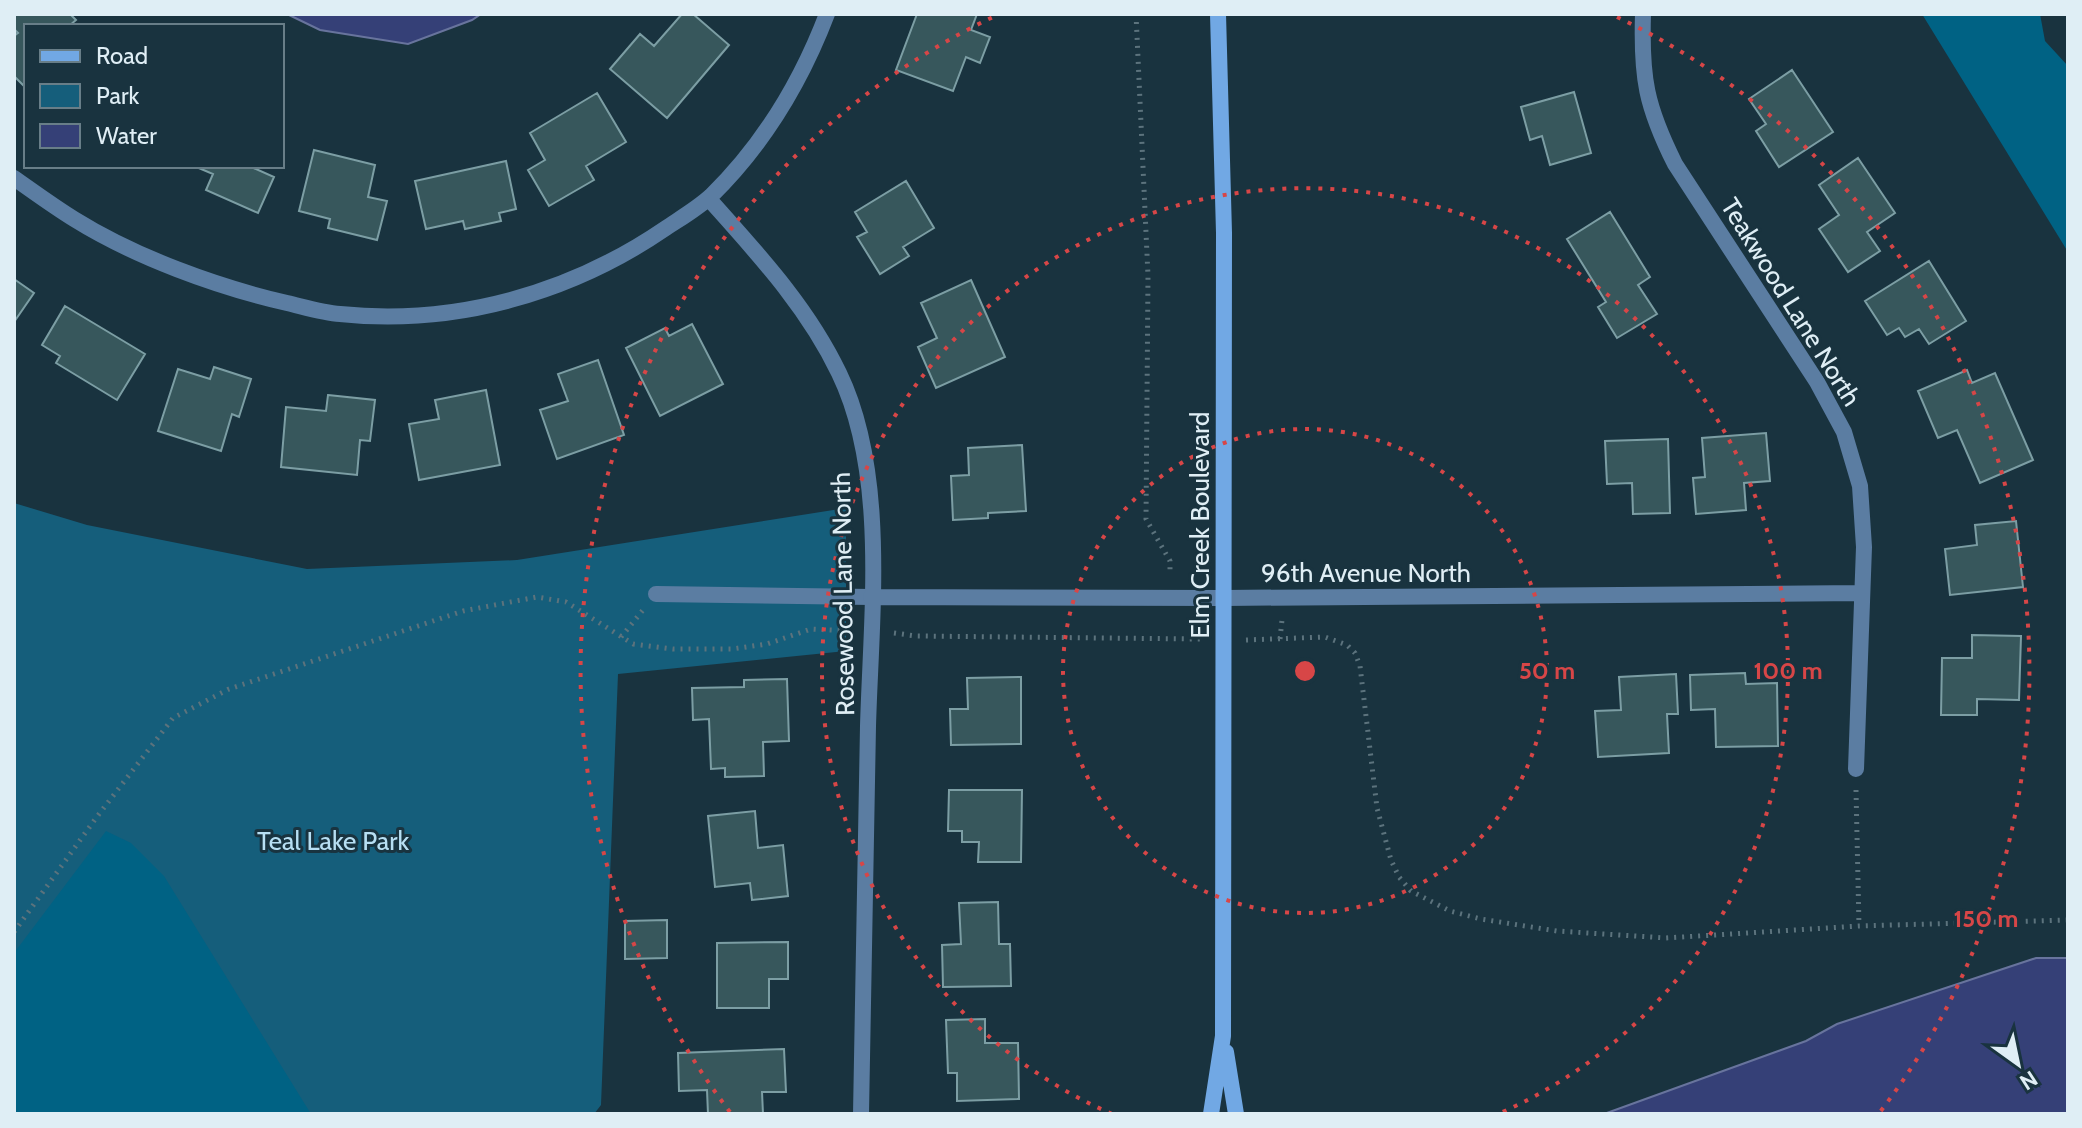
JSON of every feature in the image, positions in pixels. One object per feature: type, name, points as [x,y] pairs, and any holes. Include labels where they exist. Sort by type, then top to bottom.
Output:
[{"type":"main road","name":"Elm Creek Boulevard","points":[[1211,1114],[1223,1036],[1224,233],[1218,14]]},
{"type":"main road","name":"Elm Creek Boulevard","points":[[1223,1036],[1236,1114]]},
{"type":"street","points":[[14,178],[76,220],[165,265],[261,297],[338,314],[417,317],[495,305],[572,281],[642,245],[709,199],[752,151],[788,99],[827,14]]},
{"type":"street","name":"Teakwood Lane North","points":[[1643,14],[1643,73],[1649,104],[1661,135],[1675,164],[1817,382],[1844,432],[1860,486],[1864,547],[1856,769]]},
{"type":"street","name":"Rosewood Lane North","points":[[709,199],[807,315],[840,374],[862,439],[871,493],[861,1114]]},
{"type":"street","name":"96th Avenue North","points":[[656,594],[1224,598],[1861,593]]},
{"type":"path","points":[[1136,14],[1148,276],[1146,519],[1170,561]]},
{"type":"path","points":[[621,637],[656,594]]},
{"type":"path","points":[[14,932],[173,718],[229,689],[463,611],[537,597],[566,602],[633,644],[673,649],[732,649],[767,644],[811,629],[844,631]]},
{"type":"path","points":[[899,633],[916,636],[1179,638]]},
{"type":"path","points":[[1280,639],[1337,639],[1355,653],[1363,677],[1372,772],[1384,838],[1399,877],[1411,891],[1450,911],[1557,931],[1666,938],[1859,926],[2068,920]]},
{"type":"path","points":[[1856,769],[1859,926]]},
{"type":"green space","name":"Teal Lake Park","points":[[14,503],[87,525],[307,569],[517,560],[846,508],[846,651],[618,674],[601,1105],[594,1114],[14,1114]]},
{"type":"shaded area","points":[[1922,14],[2040,14],[2045,41],[2068,66],[2068,252]]},
{"type":"shaded area","points":[[106,831],[131,843],[164,876],[311,1114],[14,1114],[14,953]]},
{"type":"water","points":[[287,14],[481,14],[408,44],[320,30]]},
{"type":"water","points":[[2036,958],[2068,958],[2068,1114],[1604,1114],[1806,1041],[1837,1024]]},
{"type":"building","points":[[14,14],[70,14],[76,20],[71,24],[24,24],[24,86],[14,76],[14,36],[18,33],[14,29]]},
{"type":"building","points":[[682,14],[693,14],[729,45],[667,118],[610,69],[640,34],[654,46]]},
{"type":"building","points":[[917,14],[977,14],[971,30],[990,37],[980,63],[966,57],[953,91],[896,70]]},
{"type":"building","points":[[1792,70],[1833,132],[1779,167],[1756,131],[1766,124],[1749,99]]},
{"type":"building","points":[[1574,92],[1591,153],[1550,165],[1542,136],[1530,140],[1521,107]]},
{"type":"building","points":[[597,93],[626,142],[586,166],[594,180],[549,206],[528,170],[545,160],[530,133]]},
{"type":"building","points":[[314,150],[375,165],[368,197],[387,201],[377,240],[328,228],[330,219],[299,211]]},
{"type":"building","points":[[1858,158],[1895,213],[1867,232],[1880,251],[1848,272],[1819,229],[1839,215],[1819,185]]},
{"type":"building","points":[[506,161],[516,209],[499,213],[501,221],[465,229],[463,221],[426,229],[415,181]]},
{"type":"building","points":[[199,168],[254,168],[274,177],[258,213],[206,190],[213,174]]},
{"type":"building","points":[[906,181],[934,228],[903,247],[909,256],[880,274],[857,237],[867,232],[855,212]]},
{"type":"building","points":[[1610,212],[1650,277],[1638,285],[1657,314],[1617,338],[1598,307],[1606,302],[1567,239]]},
{"type":"building","points":[[1929,261],[1966,321],[1929,344],[1919,329],[1905,337],[1899,328],[1887,335],[1865,301]]},
{"type":"building","points":[[14,279],[34,293],[14,322]]},
{"type":"building","points":[[971,280],[1005,357],[936,388],[918,347],[937,338],[921,303]]},
{"type":"building","points":[[65,306],[145,354],[117,400],[56,363],[60,356],[42,345]]},
{"type":"building","points":[[692,324],[723,384],[660,416],[626,348],[665,328],[669,336]]},
{"type":"building","points":[[598,360],[624,435],[557,459],[540,410],[568,401],[558,374]]},
{"type":"building","points":[[214,367],[251,379],[239,417],[232,414],[221,451],[158,431],[178,369],[210,379]]},
{"type":"building","points":[[1967,370],[1972,383],[1995,373],[2033,460],[1980,483],[1957,430],[1938,438],[1918,391]]},
{"type":"building","points":[[486,390],[500,465],[419,480],[409,424],[439,419],[435,400]]},
{"type":"building","points":[[328,395],[375,400],[370,441],[360,440],[357,475],[281,467],[286,407],[326,411]]},
{"type":"building","points":[[1766,433],[1770,481],[1744,483],[1746,510],[1696,514],[1693,478],[1705,477],[1702,438]]},
{"type":"building","points":[[1668,439],[1670,513],[1633,514],[1632,483],[1607,484],[1605,441]]},
{"type":"building","points":[[1022,445],[1026,511],[988,513],[988,518],[953,520],[951,476],[969,475],[968,448]]},
{"type":"building","points":[[2016,521],[2023,587],[1950,595],[1945,549],[1977,545],[1975,525]]},
{"type":"building","points":[[1972,635],[2021,636],[2019,700],[1977,699],[1977,715],[1941,715],[1942,658],[1972,658]]},
{"type":"building","points":[[1745,673],[1746,684],[1777,683],[1778,746],[1716,747],[1715,709],[1691,710],[1690,675]]},
{"type":"building","points":[[1676,674],[1678,714],[1667,714],[1669,753],[1598,757],[1595,711],[1621,710],[1619,677]]},
{"type":"building","points":[[1021,677],[1021,744],[951,745],[950,709],[968,709],[967,678]]},
{"type":"building","points":[[787,679],[789,741],[763,742],[764,776],[725,777],[725,768],[711,769],[709,719],[693,720],[692,688],[744,687],[744,680]]},
{"type":"building","points":[[949,790],[1022,790],[1021,862],[978,862],[979,842],[962,842],[962,831],[948,831]]},
{"type":"building","points":[[755,811],[758,848],[783,845],[788,896],[752,900],[750,883],[715,887],[708,816]]},
{"type":"building","points":[[998,902],[999,944],[1010,944],[1011,986],[943,987],[942,945],[961,944],[959,903]]},
{"type":"building","points":[[667,920],[667,958],[625,959],[625,921]]},
{"type":"building","points":[[788,942],[788,979],[769,979],[769,1008],[717,1008],[717,943]]},
{"type":"building","points":[[985,1019],[985,1043],[1018,1043],[1019,1099],[957,1101],[957,1073],[948,1073],[946,1020]]},
{"type":"building","points":[[784,1049],[786,1092],[762,1092],[763,1114],[708,1114],[707,1090],[679,1091],[678,1053]]}]
